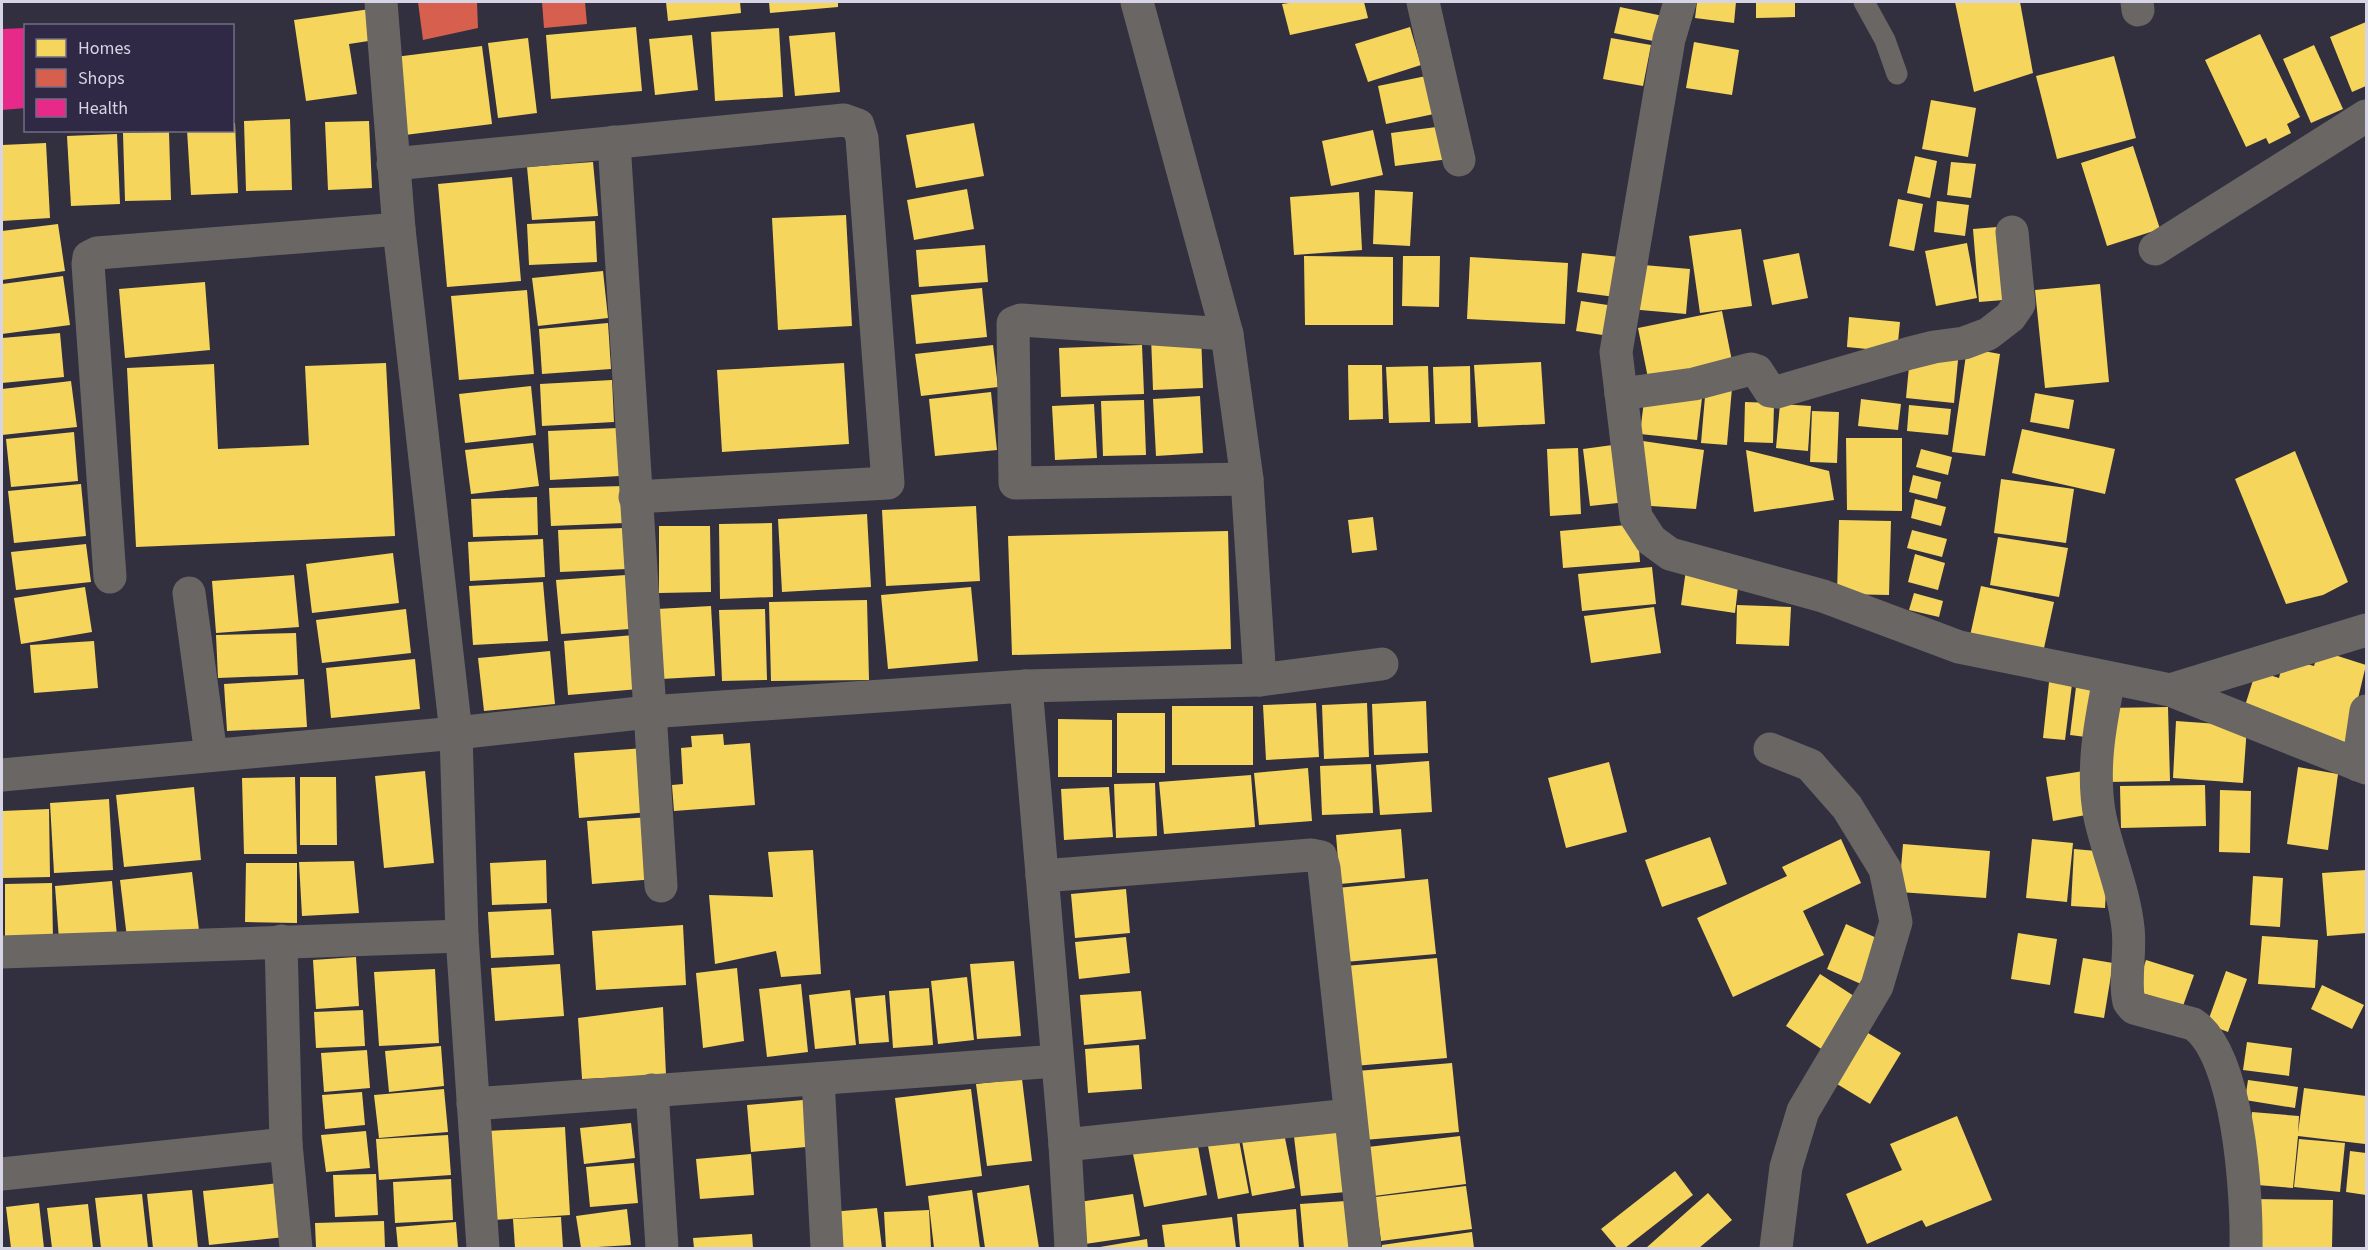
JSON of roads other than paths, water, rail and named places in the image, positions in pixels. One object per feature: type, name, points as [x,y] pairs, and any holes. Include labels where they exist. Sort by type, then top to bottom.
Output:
[{"type":"street","points":[[381,2],[399,229],[456,733],[462,936],[483,1248]]},
{"type":"street","points":[[1137,2],[1227,334],[1246,479],[1260,680]]},
{"type":"street","points":[[1423,2],[1459,160]]},
{"type":"street","points":[[1680,2],[1669,39],[1616,352],[1636,517],[1651,540],[1670,554],[1823,596],[1959,648],[2170,690],[2362,766],[2367,711]]},
{"type":"street","points":[[2155,249],[2367,116]]},
{"type":"street","points":[[393,164],[844,120],[858,125],[862,138],[888,483],[635,496]]},
{"type":"street","points":[[614,142],[661,886]]},
{"type":"street","points":[[110,577],[89,257],[97,253],[399,229]]},
{"type":"street","points":[[1621,394],[1694,384],[1751,369],[1757,371],[1770,391],[1777,392],[1910,353],[1972,340],[1988,334],[2010,317],[2019,304],[2012,232]]},
{"type":"street","points":[[1227,334],[1021,320],[1014,322],[1012,330],[1015,483],[1246,479]]},
{"type":"street","points":[[189,593],[211,755]]},
{"type":"street","points":[[2170,690],[2367,630]]},
{"type":"street","points":[[2,775],[456,733],[649,712],[1026,686],[1260,680],[1383,664]]},
{"type":"street","points":[[2109,679],[2098,733],[2096,775],[2100,816],[2122,891],[2129,930],[2128,1002],[2134,1008],[2193,1024],[2201,1029],[2222,1062],[2230,1093],[2240,1153],[2247,1211],[2246,1248]]},
{"type":"street","points":[[1026,686],[1065,1145],[1071,1248]]},
{"type":"street","points":[[1770,749],[1810,765],[1847,807],[1885,868],[1896,922],[1878,986],[1803,1111],[1786,1167],[1776,1248]]},
{"type":"street","points":[[1042,876],[1311,855],[1321,857],[1365,1248]]},
{"type":"street","points":[[2,952],[462,936]]},
{"type":"street","points":[[281,941],[286,1144],[296,1248]]},
{"type":"street","points":[[473,1104],[1058,1061]]},
{"type":"street","points":[[818,1079],[827,1248]]},
{"type":"street","points":[[652,1090],[662,1248]]},
{"type":"street","points":[[1065,1145],[1350,1115]]},
{"type":"street","points":[[2,1174],[286,1144]]},
{"type":"lane","points":[[1864,2],[1885,40],[1897,74]]}]
